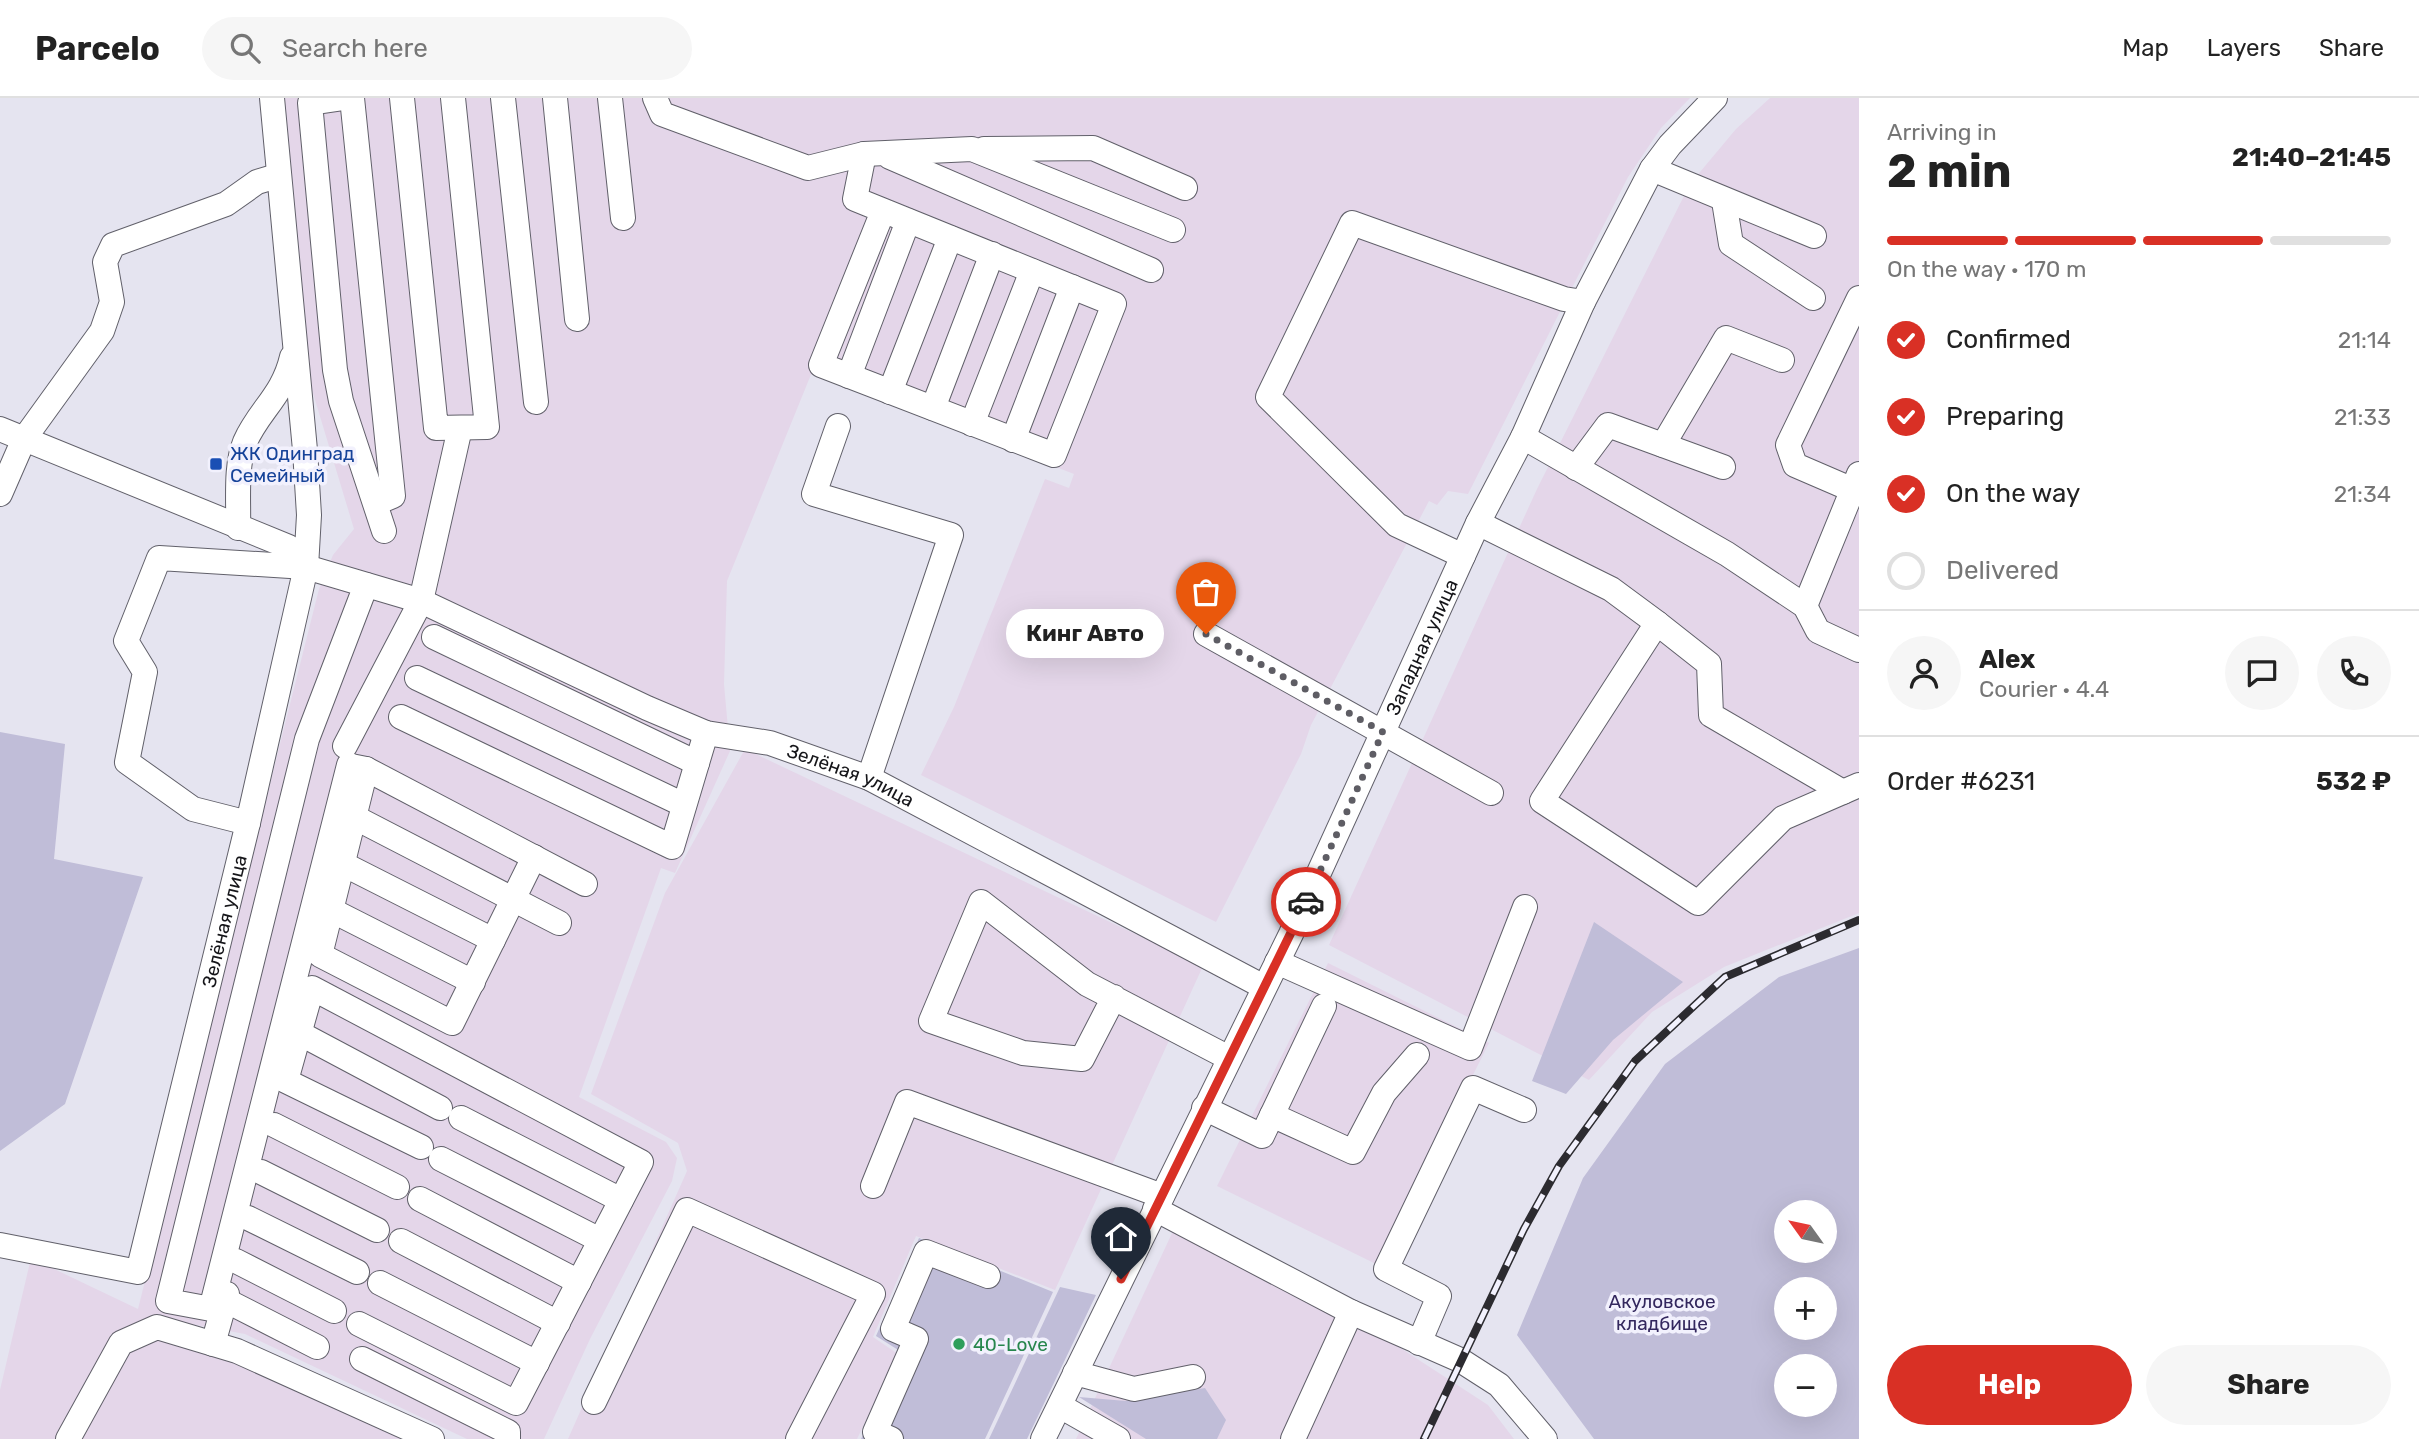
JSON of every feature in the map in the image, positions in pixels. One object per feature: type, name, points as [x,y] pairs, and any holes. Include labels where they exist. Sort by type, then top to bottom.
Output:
[{"type":"street","points":[[272,98],[308,504],[306,567]]},
{"type":"street","points":[[344,98],[310,103],[335,370],[341,401],[384,531]]},
{"type":"street","points":[[352,98],[393,496],[376,503]]},
{"type":"street","points":[[402,98],[436,428],[487,427],[453,98]]},
{"type":"street","points":[[503,98],[536,402]]},
{"type":"street","points":[[555,98],[577,319]]},
{"type":"street","points":[[610,98],[623,218]]},
{"type":"street","name":"Западная улица","points":[[1043,1439],[1277,962],[1478,523],[1522,437],[1583,302],[1652,169],[1670,145],[1715,98]]},
{"type":"street","points":[[662,112],[808,168],[881,153],[1093,148],[1185,188]]},
{"type":"street","points":[[972,149],[1173,230]]},
{"type":"street","points":[[881,153],[855,199],[1114,304],[1054,455],[821,365],[883,211]]},
{"type":"street","points":[[881,153],[1151,270]]},
{"type":"street","points":[[1652,169],[1814,236]]},
{"type":"street","points":[[0,494],[24,439],[103,331],[112,302],[105,262],[113,245],[226,204],[257,182],[277,176]]},
{"type":"street","points":[[1724,201],[1731,244],[1813,298]]},
{"type":"street","points":[[849,376],[908,221]]},
{"type":"street","points":[[1463,556],[1397,525],[1268,397],[1352,223],[1564,299],[1583,302]]},
{"type":"street","points":[[890,392],[950,238]]},
{"type":"street","points":[[933,408],[992,254]]},
{"type":"street","points":[[972,424],[1032,271]]},
{"type":"street","points":[[1013,439],[1072,287]]},
{"type":"street","points":[[1805,606],[1856,482],[1795,465],[1788,445],[1859,298]]},
{"type":"street","points":[[1664,445],[1726,338],[1782,360]]},
{"type":"street","points":[[238,528],[240,461],[244,444],[279,392],[295,343]]},
{"type":"street","points":[[1576,468],[1608,425],[1723,467]]},
{"type":"street","points":[[838,426],[814,494],[951,535],[869,778]]},
{"type":"street","points":[[366,585],[307,738],[168,1301],[211,1310],[353,760],[421,601],[460,428]]},
{"type":"street","points":[[0,429],[289,547],[306,567]]},
{"type":"street","points":[[1522,437],[1727,554],[1805,606],[1818,631],[1859,650]]},
{"type":"street","points":[[1478,523],[1611,589],[1709,664],[1711,715],[1851,788]]},
{"type":"street","points":[[248,823],[193,808],[127,762],[145,672],[126,641],[159,558],[306,567]]},
{"type":"street","name":"Зелёная улица","points":[[10,1246],[138,1272],[248,823],[306,567],[421,601],[647,708],[706,733],[770,743],[869,778],[1264,987]]},
{"type":"street","points":[[1657,623],[1542,801],[1698,903],[1783,818],[1851,788]]},
{"type":"street","points":[[1206,634],[1491,793]]},
{"type":"street","points":[[434,637],[697,763]]},
{"type":"street","points":[[417,678],[684,806]]},
{"type":"street","points":[[401,717],[672,847],[706,733]]},
{"type":"street","points":[[307,738],[585,884]]},
{"type":"street","points":[[353,760],[354,817],[320,955],[452,1023],[534,857]]},
{"type":"street","points":[[354,817],[559,923]]},
{"type":"street","points":[[343,863],[493,940]]},
{"type":"street","points":[[1114,998],[1082,1059],[1023,1053],[931,1021],[981,902],[1087,984],[1114,998],[1229,1058]]},
{"type":"street","points":[[1277,962],[1470,1048],[1525,907]]},
{"type":"street","points":[[331,910],[473,982]]},
{"type":"street","points":[[213,1344],[312,988],[641,1162],[516,1403],[359,1324]]},
{"type":"street","points":[[1205,1108],[1262,1136],[1324,1006]]},
{"type":"street","points":[[299,1033],[621,1200]]},
{"type":"street","points":[[1272,1115],[1353,1152],[1384,1093],[1417,1055]]},
{"type":"street","points":[[286,1081],[600,1240]]},
{"type":"street","points":[[1419,1343],[1439,1296],[1386,1269],[1473,1088],[1524,1110]]},
{"type":"street","points":[[873,1186],[906,1102],[1158,1203],[1352,1312],[1460,1360],[1500,1385],[1545,1439]]},
{"type":"street","points":[[274,1125],[397,1187]]},
{"type":"street","points":[[261,1172],[377,1230]]},
{"type":"street","points":[[420,1199],[579,1282]]},
{"type":"street","points":[[594,1402],[687,1210],[873,1294],[798,1439]]},
{"type":"street","points":[[248,1217],[357,1272]]},
{"type":"street","points":[[401,1241],[558,1323]]},
{"type":"street","points":[[891,1439],[875,1432],[916,1339],[893,1329],[926,1252],[988,1276]]},
{"type":"street","points":[[236,1261],[334,1311]]},
{"type":"street","points":[[380,1283],[537,1363]]},
{"type":"street","points":[[225,1300],[317,1347]]},
{"type":"street","points":[[1293,1439],[1352,1312]]},
{"type":"street","points":[[68,1439],[121,1343],[157,1327],[237,1351],[432,1439]]},
{"type":"street","points":[[362,1359],[508,1432],[508,1439]]},
{"type":"street","points":[[1075,1373],[1134,1390],[1193,1377]]},
{"type":"street","points":[[1059,1406],[1118,1439]]},
{"type":"shaded area","points":[[279,98],[1690,98],[1661,128],[1628,177],[1468,494],[1448,491],[1437,505],[1429,501],[1311,725],[1301,754],[1216,922],[921,775],[954,707],[1045,479],[1069,488],[1074,474],[812,372],[727,581],[724,684],[730,751],[675,873],[661,868],[579,1097],[666,1142],[677,1158],[672,1181],[590,1339],[544,1439],[467,1439],[245,1334],[158,1318],[407,1439],[0,1439],[0,1390],[31,1258],[138,1309],[319,589],[333,555],[354,529],[306,370]]},
{"type":"shaded area","points":[[1770,98],[1859,98],[1859,913],[1724,967],[1652,1012],[1589,1080],[1329,945],[1537,489],[1690,184],[1736,129]]},
{"type":"shaded area","points":[[745,749],[1203,966],[1055,1290],[916,1236],[873,1337],[898,1354],[857,1439],[568,1439],[687,1171],[678,1143],[591,1094],[665,893]]},
{"type":"shaded area","points":[[1328,963],[1489,1043],[1378,1265],[1217,1186]]},
{"type":"shaded area","points":[[1173,1231],[1359,1321],[1488,1405],[1514,1439],[1076,1439]]},
{"type":"green space","points":[[0,732],[65,744],[54,859],[143,877],[65,1104],[0,1151]]},
{"type":"green space","points":[[1594,922],[1683,982],[1613,1040],[1566,1094],[1532,1081]]},
{"type":"green space","name":"Акуловское кладбище","points":[[1859,948],[1859,1439],[1594,1439],[1517,1335],[1583,1178],[1665,1064],[1779,977]]},
{"type":"green space","name":"40-Love","points":[[919,1238],[1053,1292],[985,1439],[861,1439],[903,1353],[876,1336]]},
{"type":"green space","points":[[1060,1287],[1096,1295],[1027,1439],[989,1439]]},
{"type":"green space","points":[[1205,1388],[1226,1420],[1217,1439],[1146,1439],[1079,1397],[1126,1401]]},
{"type":"railway","points":[[1424,1439],[1524,1229],[1559,1166],[1635,1061],[1725,977],[1859,920]]},
{"type":"way so far","points":[[1206,634],[1383,732],[1306,902]]},
{"type":"place","name":"ЖК Одинград Семейный","points":[[216,464]]},
{"type":"place","name":"Кинг Авто","points":[[1206,634]]},
{"type":"place","name":"40-Love","points":[[959,1344]]},
{"type":"route","points":[[1121,1279],[1306,902]]}]
